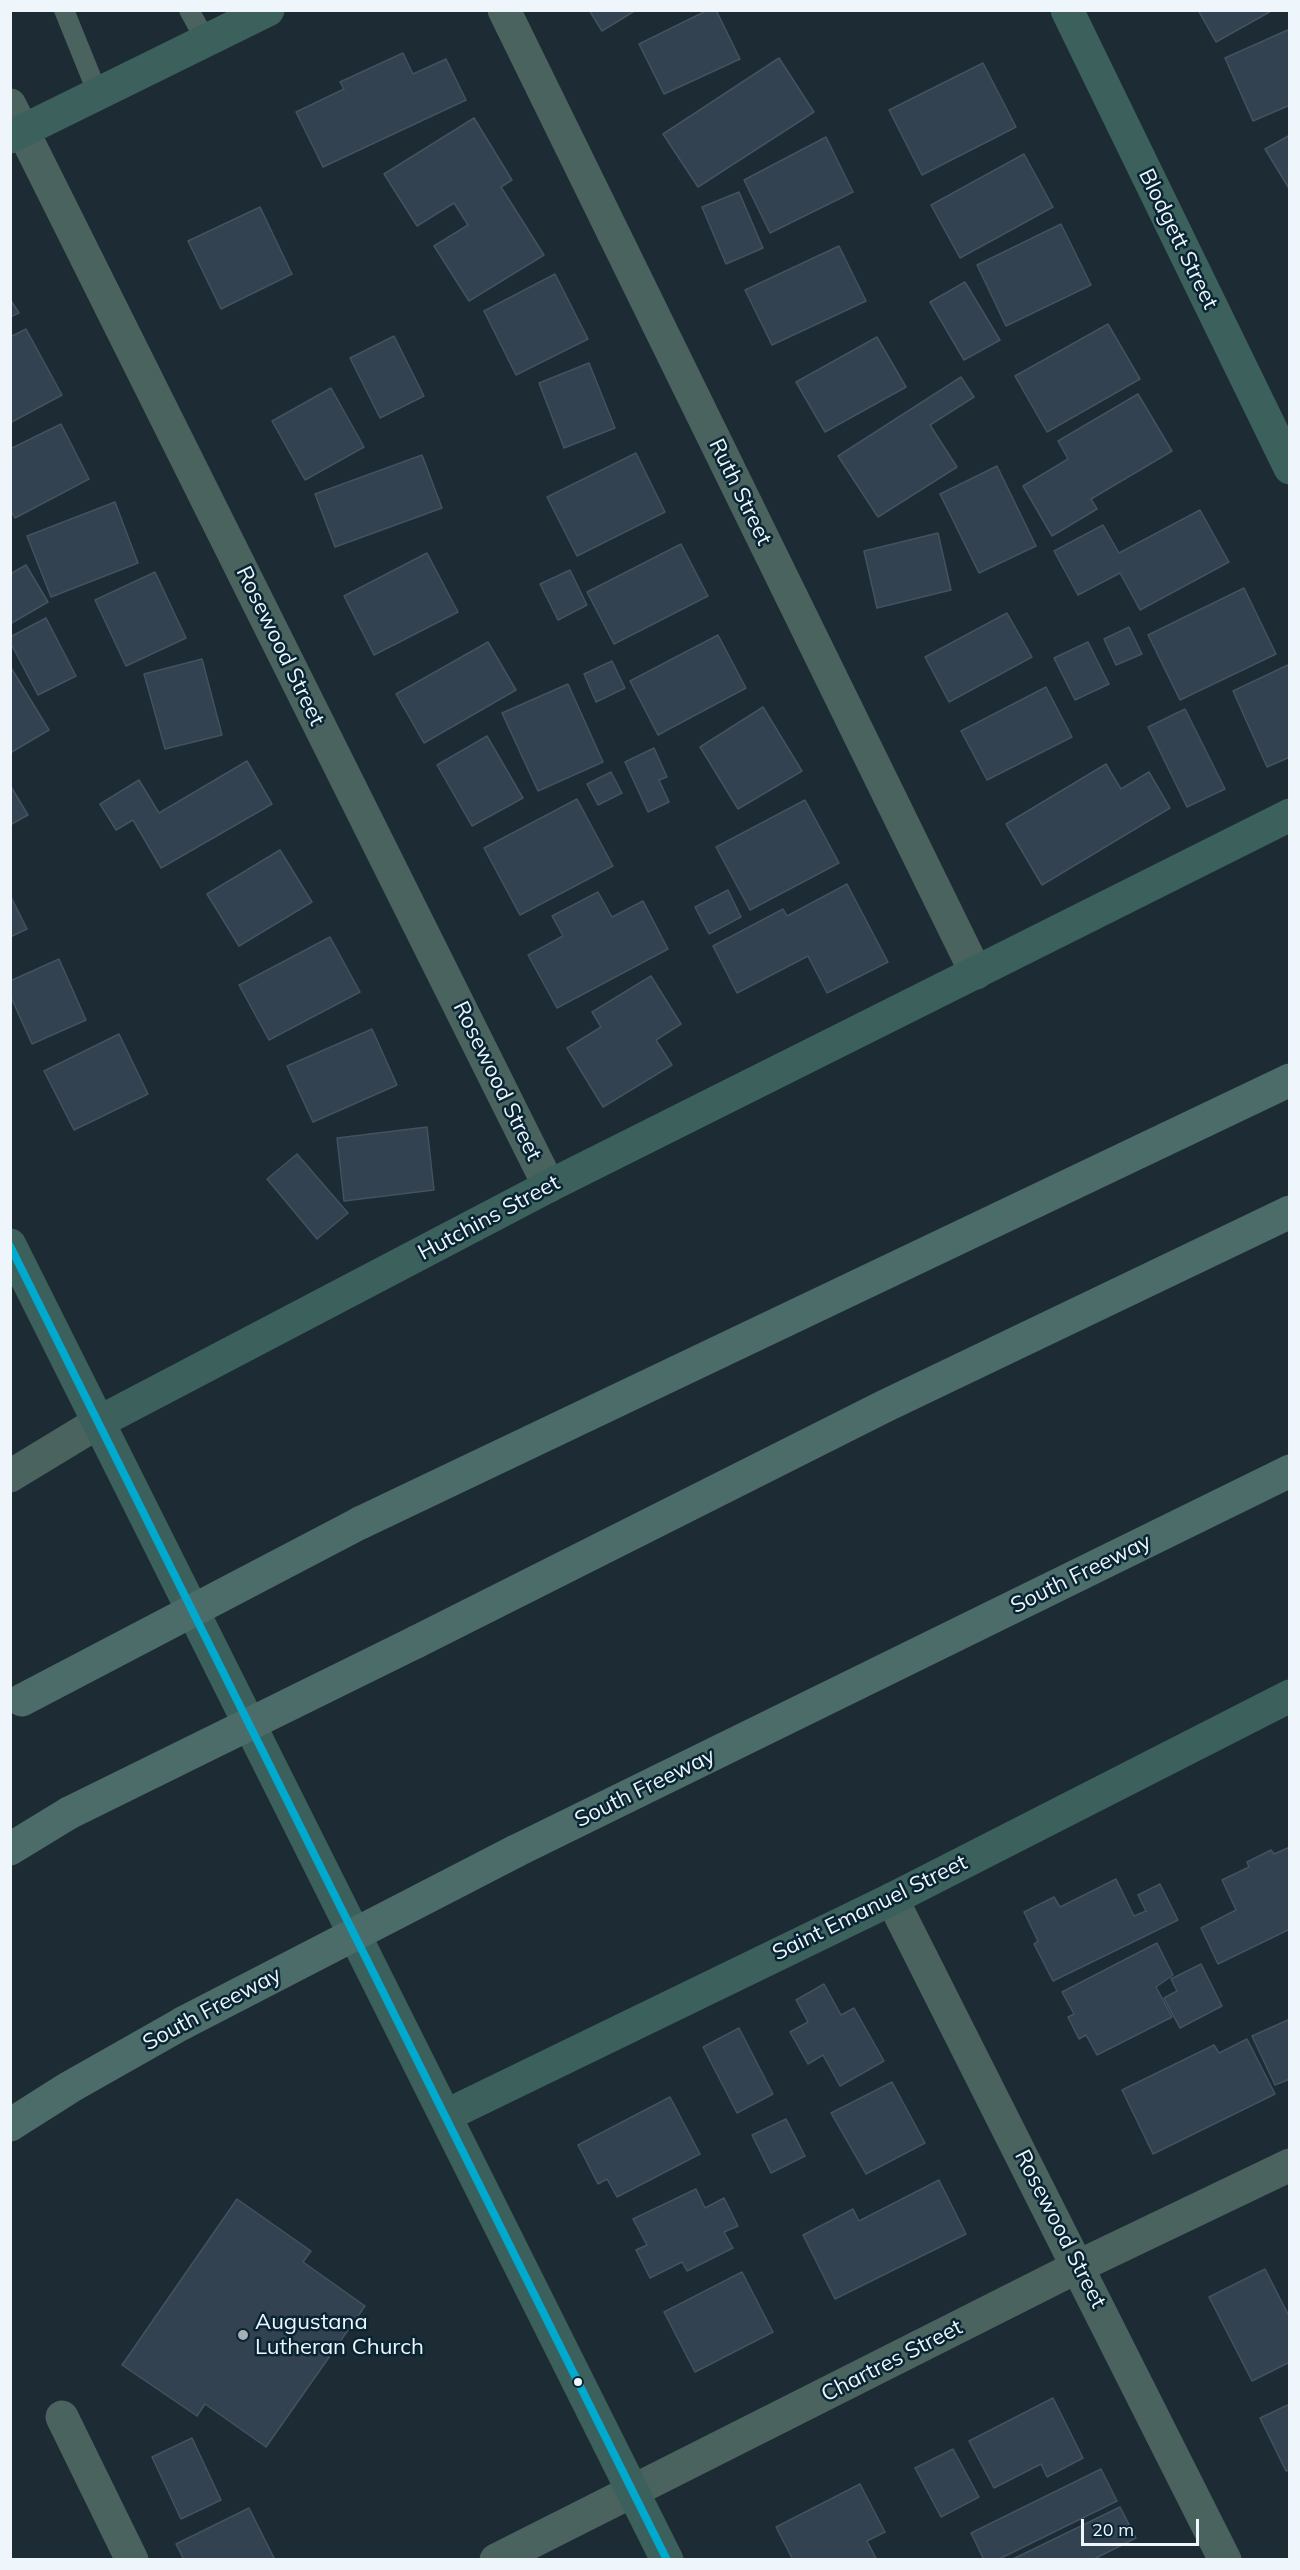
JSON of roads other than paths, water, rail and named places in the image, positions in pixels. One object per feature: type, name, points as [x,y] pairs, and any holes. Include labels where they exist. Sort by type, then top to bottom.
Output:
[{"type":"highway","points":[[16,1702],[360,1523],[1290,1080]]},
{"type":"highway","points":[[10,1849],[69,1813],[416,1642],[885,1406],[1290,1212]]},
{"type":"highway","name":"South Freeway","points":[[10,2125],[70,2087],[183,2023],[516,1851],[1290,1472]]},
{"type":"main road","points":[[15,124],[98,94],[268,10]]},
{"type":"main road","name":"Blodgett Street","points":[[1067,10],[1290,468]]},
{"type":"main road","name":"Hutchins Street","points":[[99,1422],[549,1186],[1290,815]]},
{"type":"main road","points":[[10,1245],[667,2559]]},
{"type":"main road","name":"Saint Emanuel Street","points":[[447,2115],[892,1899],[1290,1696]]},
{"type":"street","name":"Ruth Street","points":[[504,10],[976,973]]},
{"type":"street","name":"Rosewood Street","points":[[15,124],[549,1186]]},
{"type":"street","name":"Hutchins Street","points":[[10,1476],[99,1422]]},
{"type":"street","name":"Rosewood Street","points":[[892,1899],[1225,2559]]},
{"type":"street","name":"Chartres Street","points":[[496,2559],[1079,2266],[1290,2165]]},
{"type":"street","points":[[62,2418],[132,2559]]},
{"type":"lane","points":[[64,10],[98,94]]},
{"type":"lane","points":[[189,10],[206,41]]},
{"type":"place","name":"Augustana Lutheran Church","points":[[243,2335]]}]
